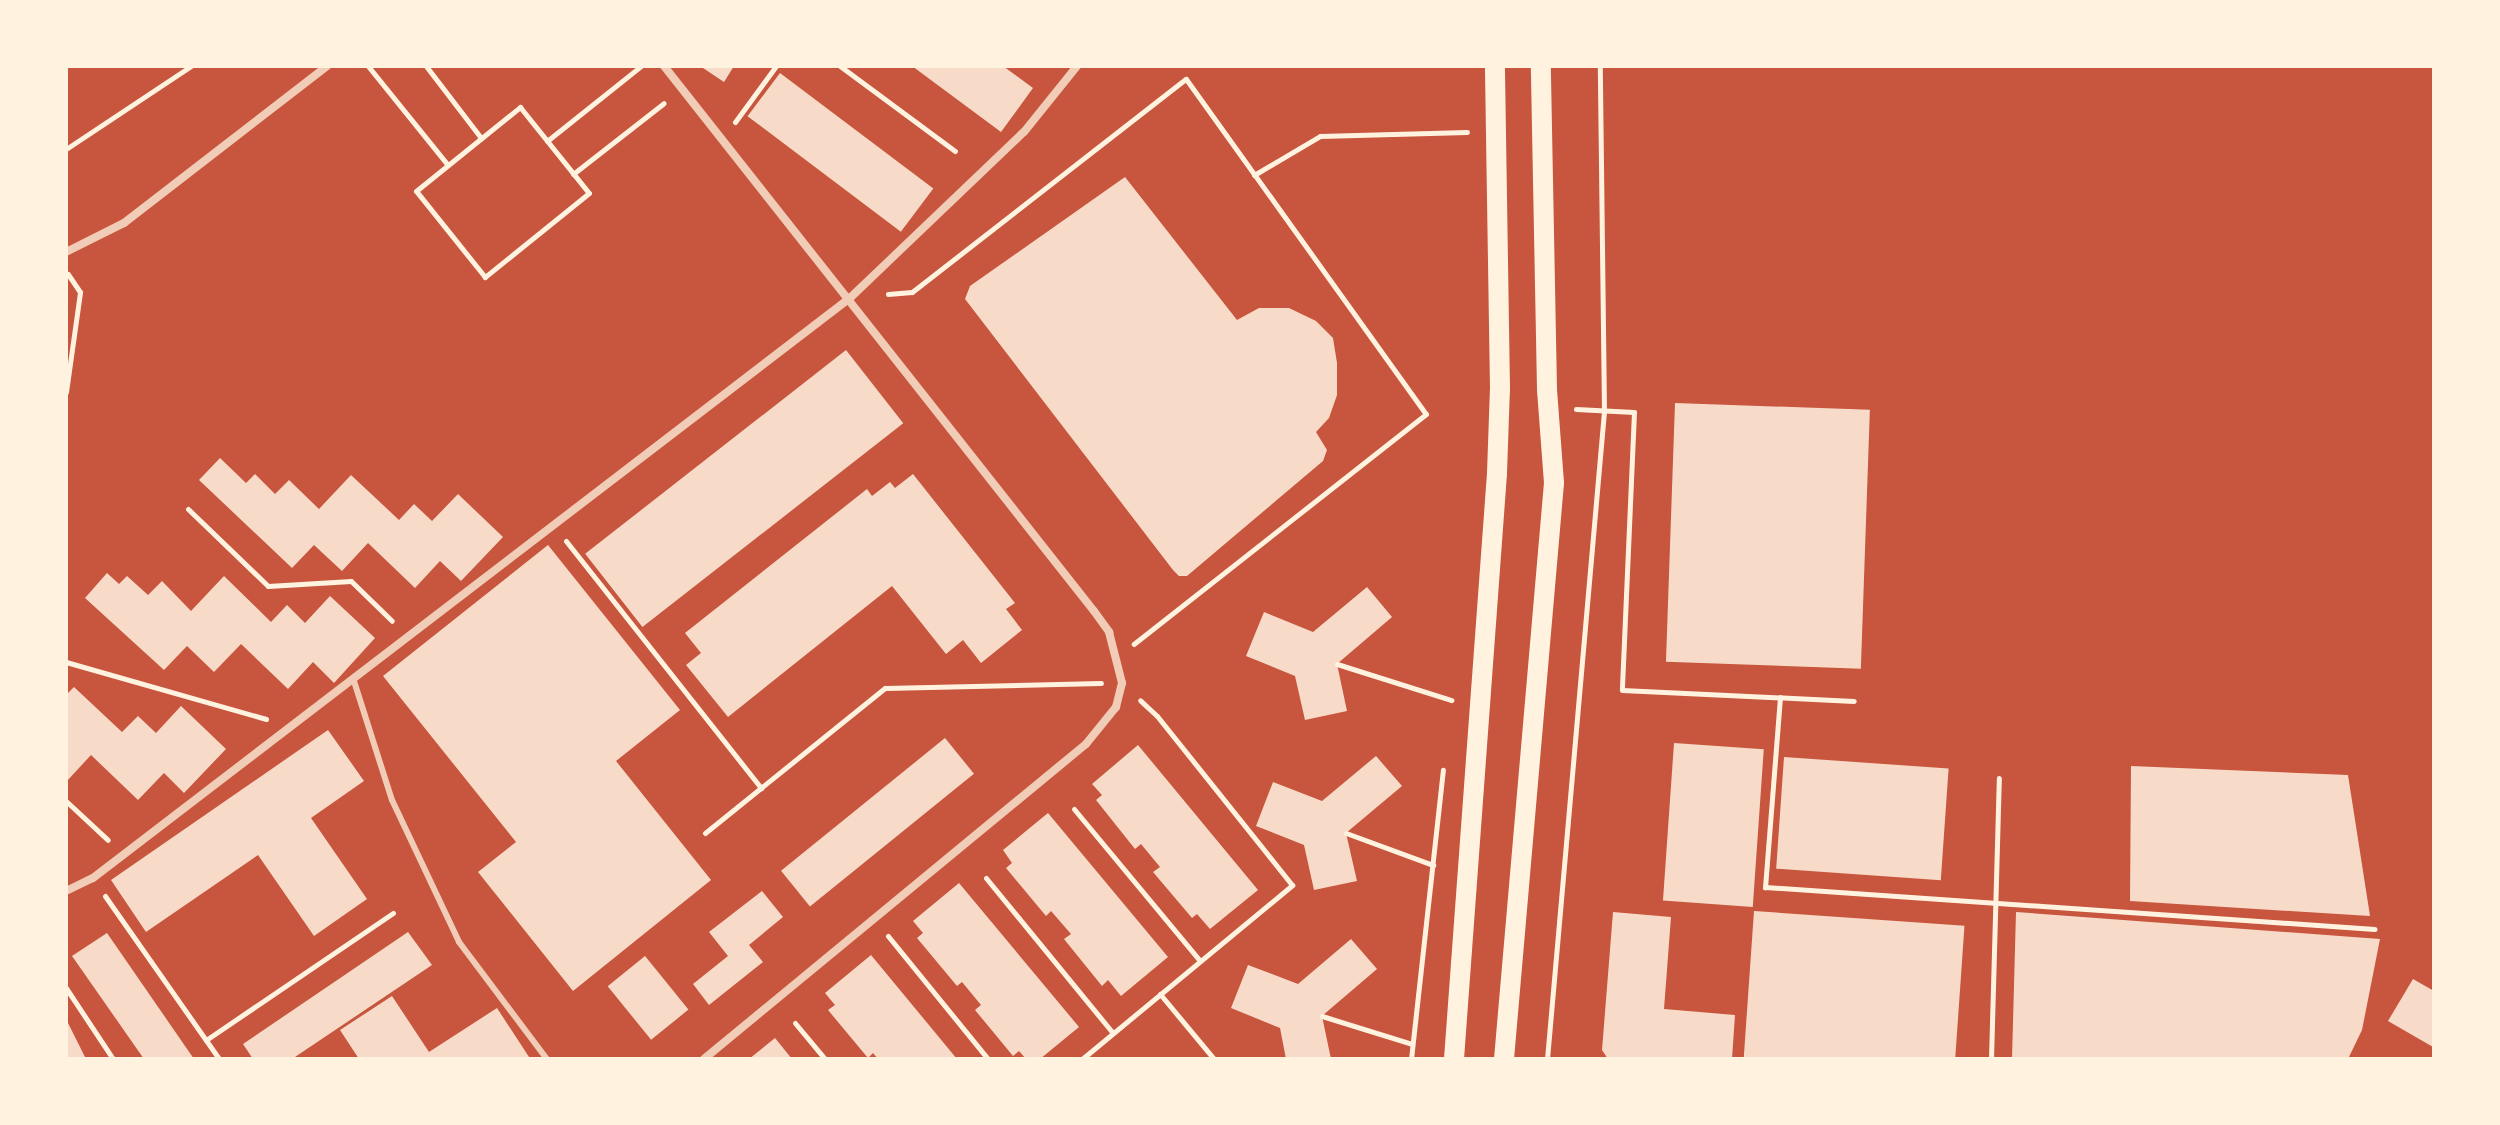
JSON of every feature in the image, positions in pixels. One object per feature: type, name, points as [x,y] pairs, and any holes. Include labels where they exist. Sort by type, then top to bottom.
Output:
[{"type":"main road","points":[[1454,1059],[1497,473],[1495,66]]},
{"type":"main road","points":[[1504,1059],[1554,483],[1548,408],[1541,66]]},
{"type":"street","points":[[66,252],[124,223],[327,66]]},
{"type":"street","points":[[664,66],[1094,611],[1109,632],[1118,657],[1122,683],[1116,707],[1086,744],[704,1059]]},
{"type":"street","points":[[66,891],[93,878],[850,298],[1024,132],[1077,66]]},
{"type":"lane","points":[[353,678],[392,800],[459,942],[547,1059]]},
{"type":"path","points":[[66,149],[191,66]]},
{"type":"path","points":[[368,66],[448,165]]},
{"type":"path","points":[[426,66],[481,138]]},
{"type":"path","points":[[547,141],[641,66]]},
{"type":"path","points":[[723,139],[776,66]]},
{"type":"path","points":[[840,66],[955,151]]},
{"type":"path","points":[[1547,1059],[1604,411],[1600,66]]},
{"type":"path","points":[[850,298],[912,292],[1186,79],[1426,414],[1118,657]]},
{"type":"path","points":[[573,174],[682,89]]},
{"type":"path","points":[[520,107],[589,193],[485,277],[416,191],[481,138],[520,107]]},
{"type":"path","points":[[1468,119],[1468,148]]},
{"type":"path","points":[[1254,175],[1320,136],[1496,132]]},
{"type":"path","points":[[66,272],[80,292],[66,392]]},
{"type":"path","points":[[1548,408],[1634,412],[1622,690],[1854,701]]},
{"type":"path","points":[[188,509],[268,586],[351,581],[407,636]]},
{"type":"path","points":[[554,525],[761,788]]},
{"type":"path","points":[[66,662],[290,726]]},
{"type":"path","points":[[1337,664],[1451,700]]},
{"type":"path","points":[[705,833],[885,688],[1122,683],[1157,716],[1292,885],[1113,1033],[1090,1056],[1082,1059]]},
{"type":"path","points":[[1449,714],[1453,685]]},
{"type":"path","points":[[1780,697],[1765,887],[2375,929]]},
{"type":"path","points":[[1411,1059],[1445,757]]},
{"type":"path","points":[[1991,1059],[1999,778]]},
{"type":"path","points":[[66,801],[123,855]]},
{"type":"path","points":[[1074,809],[1200,961]]},
{"type":"path","points":[[1346,833],[1433,865]]},
{"type":"path","points":[[93,878],[219,1059]]},
{"type":"path","points":[[986,878],[1113,1033]]},
{"type":"path","points":[[206,1040],[393,913]]},
{"type":"path","points":[[874,919],[988,1059]]},
{"type":"path","points":[[66,988],[113,1059]]},
{"type":"path","points":[[1160,994],[1214,1059]]},
{"type":"path","points":[[1322,1016],[1413,1044]]},
{"type":"path","points":[[795,1023],[825,1059]]},
{"type":"building","points":[[700,66],[734,66],[724,82]]},
{"type":"building","points":[[912,66],[1003,66],[1033,88],[1001,132]]},
{"type":"building","points":[[780,73],[933,189],[901,232],[748,116]]},
{"type":"building","points":[[1125,177],[1237,320],[1259,308],[1289,308],[1316,321],[1333,338],[1337,363],[1337,395],[1329,418],[1316,432],[1327,450],[1323,461],[1187,576],[1179,576],[1173,570],[965,299],[970,286]]},
{"type":"building","points":[[846,350],[903,423],[642,627],[585,554]]},
{"type":"building","points":[[1675,403],[1870,410],[1861,669],[1666,662]]},
{"type":"building","points":[[220,458],[246,483],[255,474],[275,494],[289,480],[319,509],[351,475],[399,520],[414,504],[432,521],[458,494],[503,537],[461,581],[440,561],[415,588],[368,543],[342,571],[314,545],[292,568],[199,480]]},
{"type":"building","points":[[913,474],[1015,603],[1006,609],[1022,630],[981,663],[963,640],[946,654],[892,586],[728,717],[686,665],[701,653],[685,633],[867,489],[872,496],[890,482],[895,488]]},
{"type":"building","points":[[548,545],[680,710],[616,761],[711,880],[573,991],[478,872],[516,842],[383,676]]},
{"type":"building","points":[[107,573],[119,584],[127,576],[148,595],[162,581],[191,611],[224,576],[271,622],[287,605],[305,623],[330,596],[375,638],[334,683],[313,662],[288,689],[241,644],[214,672],[187,646],[164,670],[85,598]]},
{"type":"building","points":[[1367,587],[1392,617],[1337,664],[1347,711],[1305,720],[1295,676],[1246,656],[1264,612],[1313,632]]},
{"type":"building","points":[[74,687],[122,732],[138,716],[156,733],[181,706],[226,749],[184,793],[164,773],[138,800],[91,755],[66,782],[66,695]]},
{"type":"building","points":[[328,730],[364,781],[311,818],[367,899],[314,936],[258,855],[146,932],[111,880]]},
{"type":"building","points":[[945,738],[974,774],[810,907],[781,871]]},
{"type":"building","points":[[1674,743],[1764,749],[1753,907],[1663,901]]},
{"type":"building","points":[[1138,745],[1258,890],[1210,929],[1197,914],[1192,918],[1153,872],[1160,867],[1141,844],[1135,849],[1096,800],[1102,795],[1092,784]]},
{"type":"building","points":[[1376,756],[1402,786],[1346,833],[1357,881],[1314,890],[1304,845],[1256,826],[1273,782],[1322,801]]},
{"type":"building","points":[[1784,757],[1949,769],[1941,880],[1776,869]]},
{"type":"building","points":[[2131,766],[2348,775],[2370,916],[2130,901]]},
{"type":"building","points":[[1048,813],[1168,957],[1121,996],[1108,980],[1102,986],[1064,939],[1071,934],[1051,911],[1046,916],[1006,868],[1012,863],[1003,850]]},
{"type":"building","points":[[959,883],[1079,1027],[1040,1059],[1026,1059],[1019,1051],[1013,1056],[975,1010],[981,1005],[962,982],[957,986],[917,938],[923,933],[913,921]]},
{"type":"building","points":[[762,891],[783,917],[749,945],[763,962],[709,1005],[693,984],[728,956],[709,932]]},
{"type":"building","points":[[1754,911],[1964,926],[1955,1059],[1744,1059]]},
{"type":"building","points":[[1613,912],[1671,917],[1664,1009],[1735,1015],[1732,1059],[1608,1059],[1602,1050]]},
{"type":"building","points":[[2016,912],[2380,939],[2362,1030],[2348,1059],[2012,1059]]},
{"type":"building","points":[[408,932],[432,965],[292,1059],[253,1059],[243,1044]]},
{"type":"building","points":[[107,933],[194,1059],[144,1059],[72,956]]},
{"type":"building","points":[[1351,939],[1377,969],[1322,1016],[1331,1059],[1286,1059],[1280,1028],[1231,1008],[1248,965],[1298,984]]},
{"type":"building","points":[[871,955],[957,1059],[878,1059],[873,1053],[868,1058],[828,1010],[835,1005],[825,993]]},
{"type":"building","points":[[645,956],[688,1010],[651,1040],[608,986]]},
{"type":"building","points":[[2413,979],[2434,991],[2433,1047],[2388,1021]]},
{"type":"building","points":[[392,996],[429,1052],[497,1008],[529,1057],[359,1059],[340,1030]]},
{"type":"building","points":[[66,1019],[86,1059],[66,1059]]},
{"type":"building","points":[[775,1038],[792,1059],[749,1059]]}]
